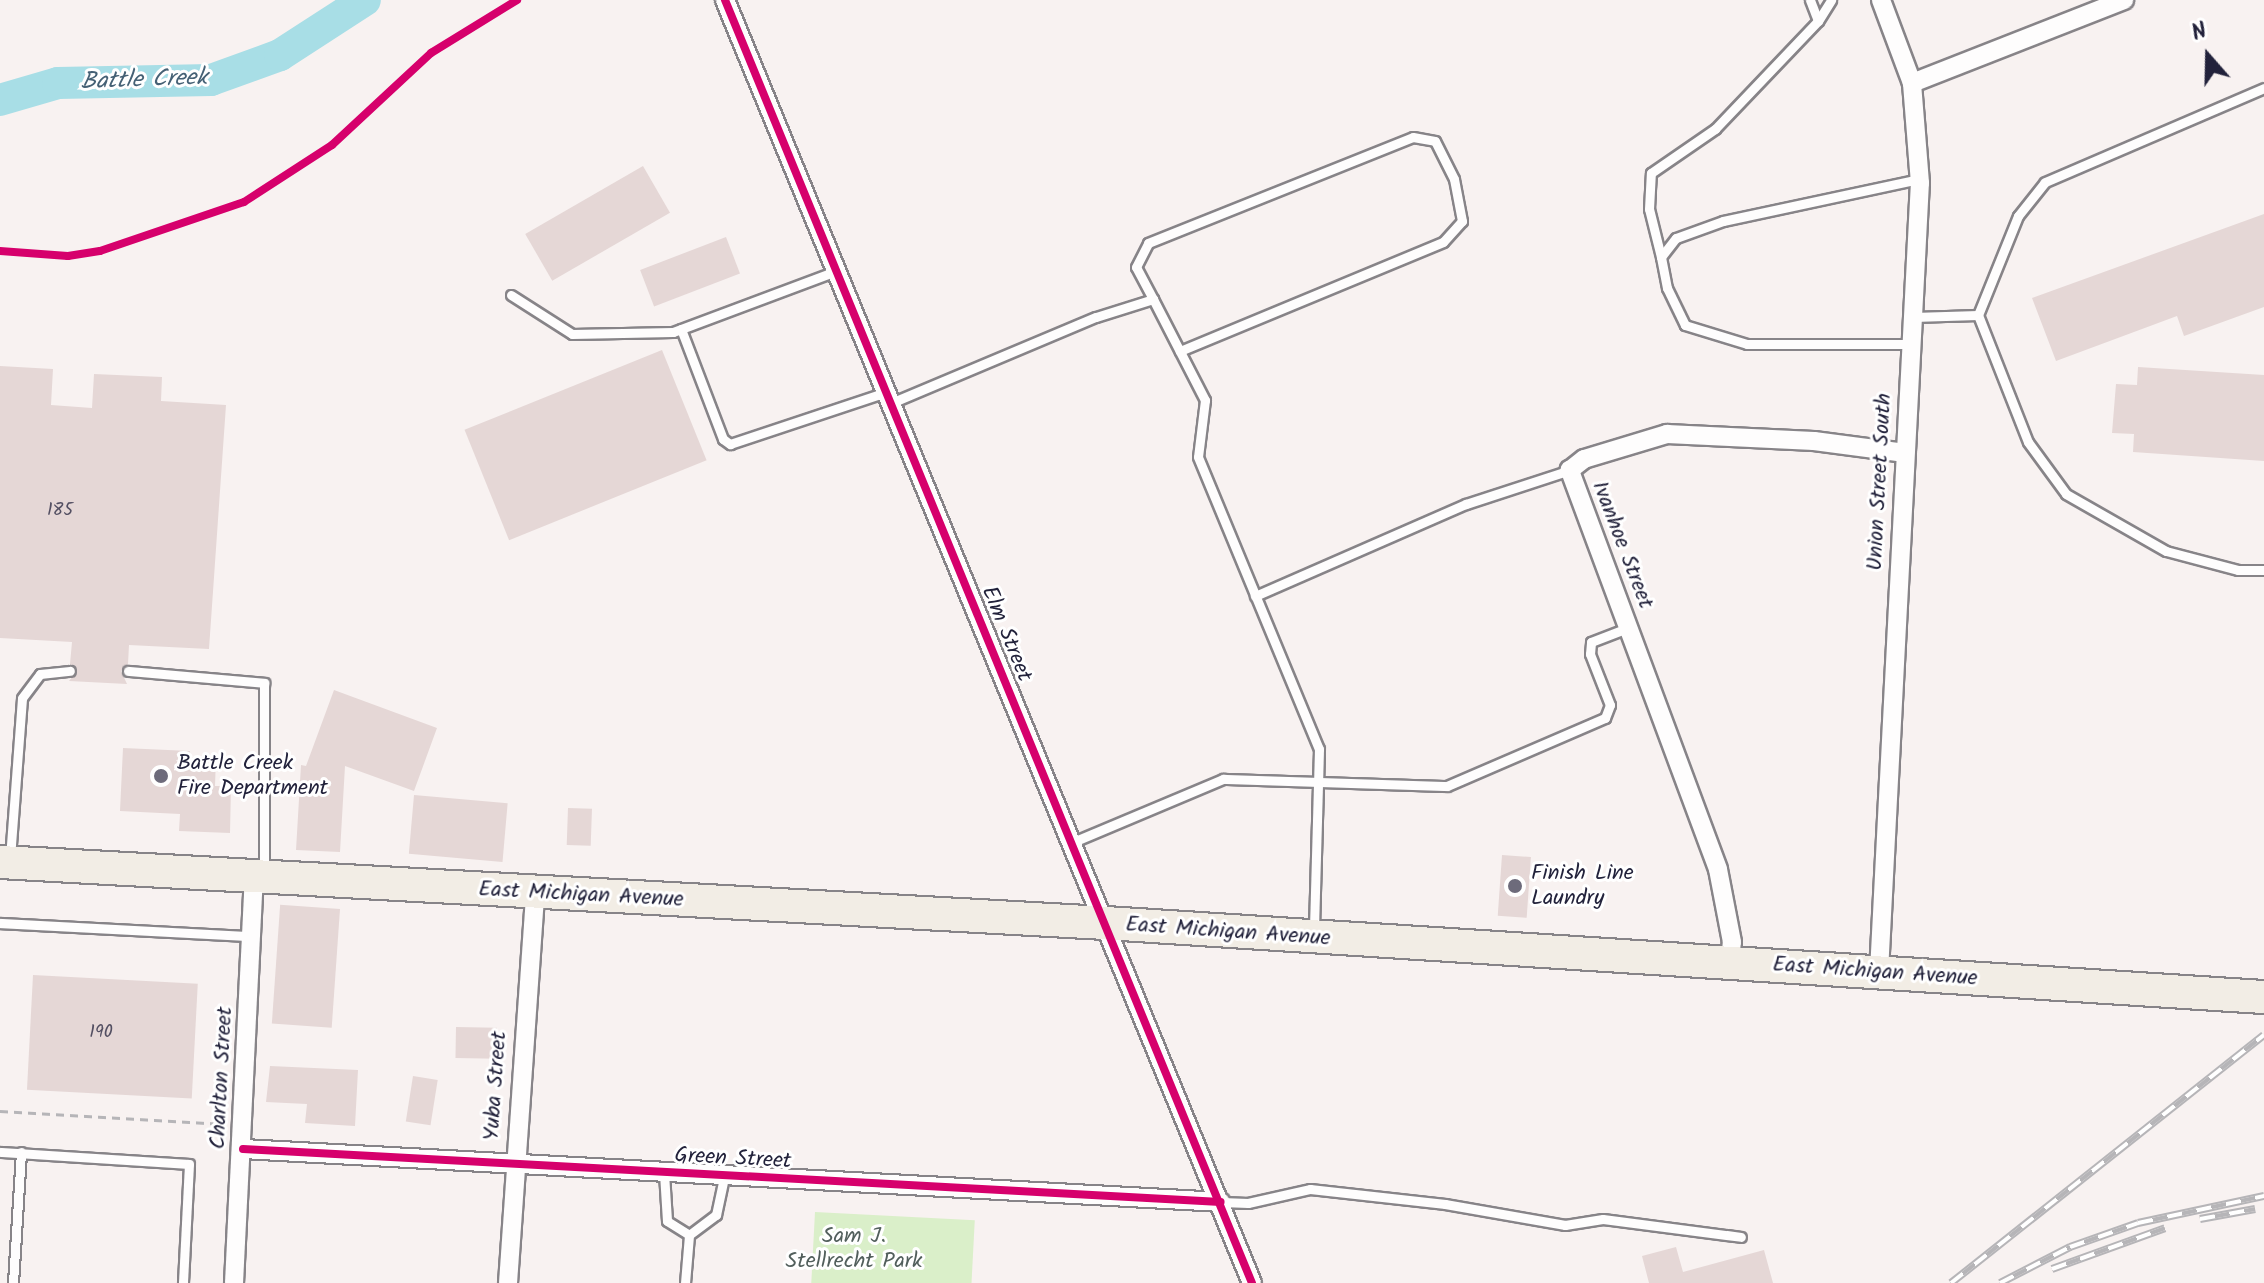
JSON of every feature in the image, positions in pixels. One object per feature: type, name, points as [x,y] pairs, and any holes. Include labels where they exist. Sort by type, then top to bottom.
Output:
[{"type":"highway","name":"East Michigan Avenue","points":[[5,862],[1106,923],[2264,997]]},
{"type":"street","name":"Elm Street","points":[[725,0],[1252,1283]]},
{"type":"street","name":"Union Street South","points":[[1879,972],[1919,179],[1912,83],[1881,0]]},
{"type":"street","points":[[1912,83],[2124,0]]},
{"type":"street","name":"Ivanhoe Street","points":[[1730,963],[1718,869],[1570,470],[1584,459],[1667,434],[1814,441],[1905,453]]},
{"type":"street","name":"Charlton Street","points":[[234,1283],[252,936],[259,876]]},
{"type":"street","name":"Yuba Street","points":[[508,1283],[535,893]]},
{"type":"street","name":"Green Street","points":[[243,1149],[1221,1202]]},
{"type":"lane","points":[[1810,0],[1818,21]]},
{"type":"lane","points":[[1831,0],[1818,21],[1715,129],[1651,173],[1649,209],[1667,288],[1685,325],[1747,344],[1911,344]]},
{"type":"lane","points":[[2264,88],[2045,182],[2018,216],[1978,315],[2032,450],[2066,494],[2166,551],[2238,570],[2264,570]]},
{"type":"lane","points":[[1180,351],[1443,242],[1462,221],[1454,179],[1435,141],[1413,137],[1148,243],[1136,267],[1205,400],[1198,457],[1319,749],[1313,938]]},
{"type":"lane","points":[[1661,257],[1676,238],[1723,221],[1919,179]]},
{"type":"lane","points":[[511,295],[572,334],[681,329],[836,271]]},
{"type":"lane","points":[[681,329],[723,439],[730,444],[889,398],[1096,317],[1153,299]]},
{"type":"lane","points":[[1913,317],[1978,315]]},
{"type":"lane","points":[[1255,596],[1466,504],[1570,470]]},
{"type":"lane","points":[[1073,842],[1223,779],[1447,786],[1605,718],[1610,705],[1590,654],[1591,642],[1627,628]]},
{"type":"lane","points":[[5,862],[22,698],[40,674],[70,671]]},
{"type":"lane","points":[[128,671],[264,683],[259,876]]},
{"type":"lane","points":[[0,923],[252,936]]},
{"type":"lane","points":[[0,1152],[189,1164],[183,1283]]},
{"type":"lane","points":[[13,1283],[21,1152]]},
{"type":"lane","points":[[664,1173],[667,1221],[689,1235]]},
{"type":"lane","points":[[685,1283],[689,1235],[716,1215],[724,1177]]},
{"type":"lane","points":[[1221,1202],[1248,1203],[1310,1189],[1445,1204],[1565,1225],[1603,1219],[1741,1237]]},
{"type":"path","points":[[0,1111],[224,1124]]},
{"type":"green space","name":"Sam J. Stellrecht Park","points":[[815,1212],[975,1220],[971,1283],[811,1283]]},
{"type":"building","points":[[643,166],[670,213],[552,281],[525,234]]},
{"type":"building","points":[[2264,214],[2264,307],[2184,336],[2177,316],[2056,361],[2032,298]]},
{"type":"building","points":[[726,237],[740,273],[654,306],[640,270]]},
{"type":"building","points":[[662,350],[707,460],[509,540],[465,430]]},
{"type":"building","points":[[0,366],[53,369],[51,405],[92,408],[94,374],[162,377],[161,401],[226,405],[209,649],[129,645],[128,664],[121,671],[127,684],[69,681],[77,671],[70,664],[72,642],[0,638]]},
{"type":"building","points":[[2138,367],[2264,375],[2264,461],[2133,452],[2134,434],[2112,433],[2116,384],[2137,385]]},
{"type":"building","points":[[334,690],[437,728],[414,791],[345,766],[340,852],[296,850],[301,765],[306,766]]},
{"type":"building","points":[[123,748],[190,751],[190,757],[216,758],[215,786],[231,786],[230,833],[179,831],[180,814],[120,811]]},
{"type":"building","points":[[414,795],[508,803],[503,862],[409,854]]},
{"type":"building","points":[[568,808],[592,809],[591,846],[567,845]]},
{"type":"building","name":"Finish Line Laundry","points":[[1502,855],[1531,857],[1527,918],[1498,916]]},
{"type":"building","points":[[280,905],[340,909],[332,1028],[272,1024]]},
{"type":"building","points":[[33,975],[198,984],[192,1098],[27,1090]]},
{"type":"building","points":[[456,1027],[497,1028],[496,1059],[455,1058]]},
{"type":"building","points":[[270,1066],[358,1070],[355,1126],[305,1123],[307,1104],[266,1102]]},
{"type":"building","points":[[413,1076],[438,1080],[430,1125],[406,1121]]},
{"type":"building","points":[[1676,1247],[1683,1272],[1764,1250],[1773,1283],[1649,1283],[1642,1256]]},
{"type":"waterway","name":"Battle Creek","points":[[0,100],[58,83],[211,80],[280,55],[365,0]]},
{"type":"railway","points":[[1951,1283],[2264,1035]]},
{"type":"railway","points":[[2000,1283],[2070,1247],[2138,1223],[2264,1196]]},
{"type":"railway","points":[[2200,1219],[2255,1209]]},
{"type":"railway","points":[[2052,1269],[2165,1228]]},
{"type":"cycle path","points":[[0,251],[68,256],[100,251],[244,202],[332,145],[431,53],[517,0]]},
{"type":"cycle path","points":[[725,0],[1252,1283]]},
{"type":"cycle path","points":[[243,1149],[1221,1202]]},
{"type":"place","name":"Battle Creek Fire Department","points":[[161,776]]},
{"type":"place","name":"Finish Line Laundry","points":[[1515,886]]}]
